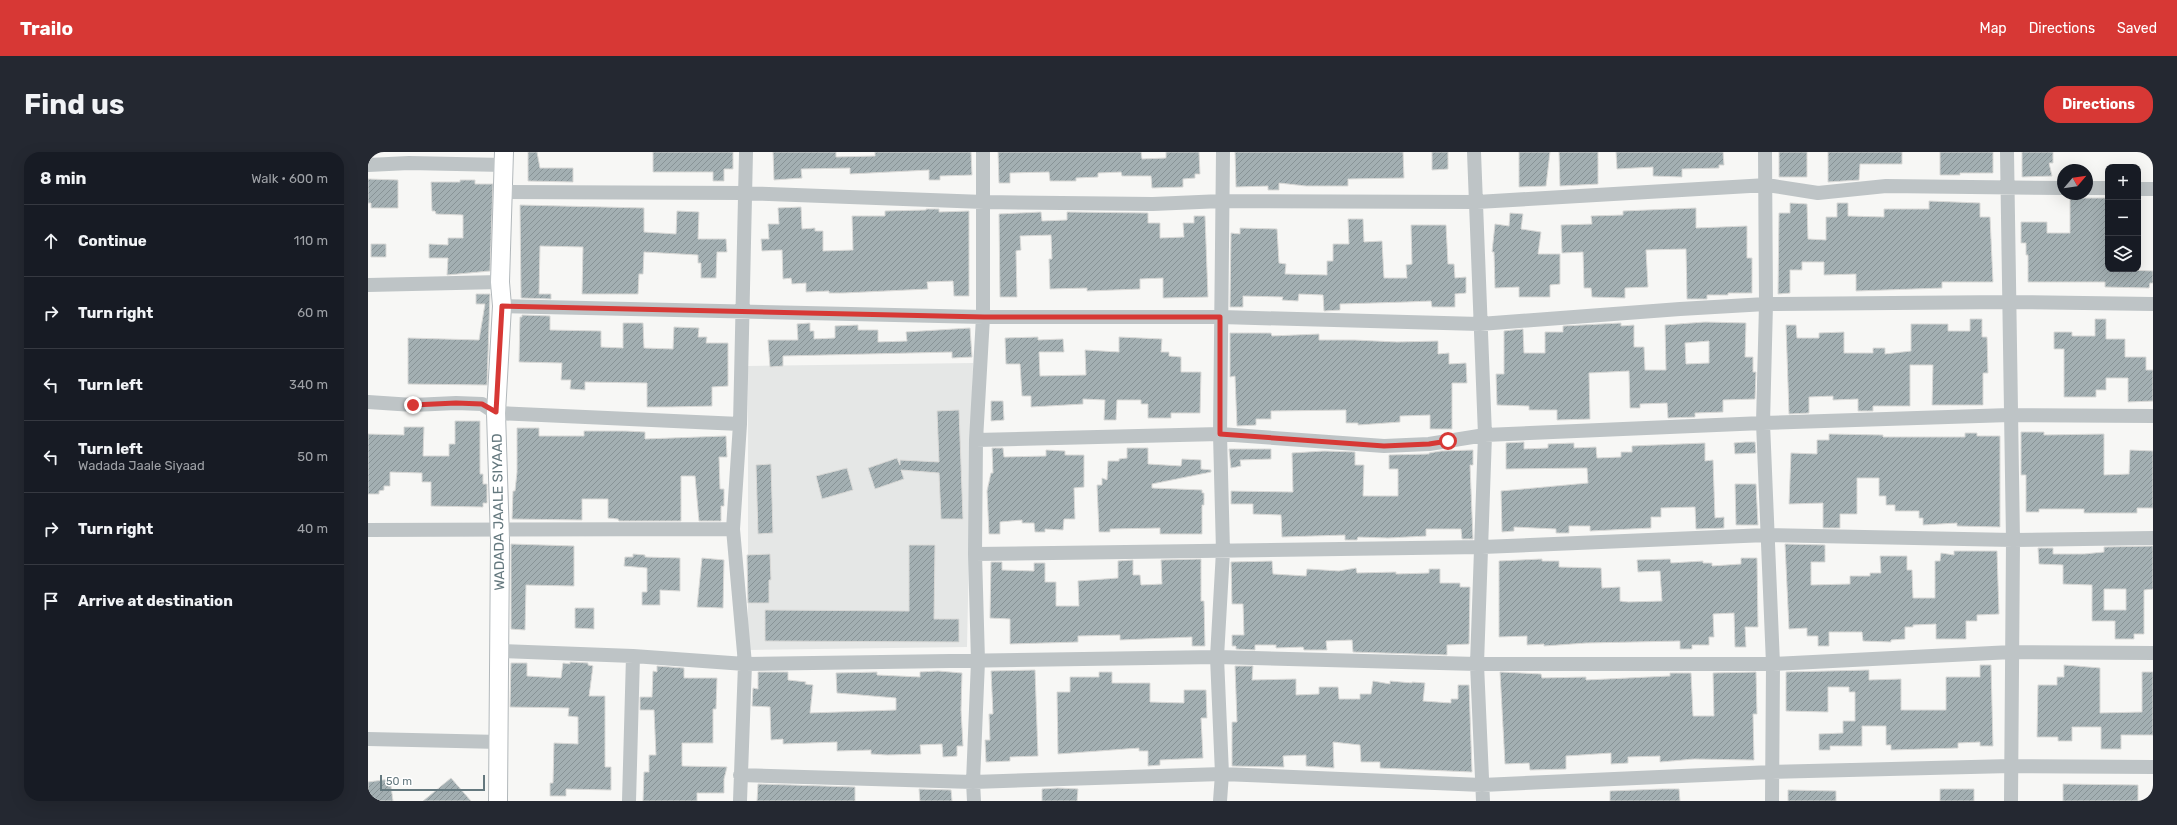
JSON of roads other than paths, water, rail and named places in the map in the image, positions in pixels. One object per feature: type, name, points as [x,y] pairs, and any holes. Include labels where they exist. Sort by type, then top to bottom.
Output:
[{"type":"main road","name":"WADADA JAALE SIYAAD","points":[[498,801],[500,742],[500,531],[496,412],[502,306],[500,282],[504,158]]},
{"type":"street","points":[[740,801],[744,664],[734,529],[740,424],[746,152]]},
{"type":"street","points":[[974,801],[973,782],[978,661],[975,554],[976,440],[984,317],[983,152]]},
{"type":"street","points":[[1220,801],[1222,774],[1217,657],[1223,551],[1220,434],[1220,317],[1223,152]]},
{"type":"street","points":[[1474,152],[1485,435],[1477,664],[1483,801]]},
{"type":"street","points":[[1765,152],[1766,304],[1763,423],[1773,664],[1772,801]]},
{"type":"street","points":[[2007,152],[2008,302],[2013,540],[2011,801]]},
{"type":"street","points":[[368,165],[504,158]]},
{"type":"street","points":[[502,192],[744,193],[984,202],[1153,204],[1222,201],[1477,202],[1766,185],[1818,193],[1886,186],[2057,188]]},
{"type":"street","points":[[2093,188],[2105,188]]},
{"type":"street","points":[[2141,189],[2153,189]]},
{"type":"street","points":[[368,285],[500,282]]},
{"type":"street","points":[[502,306],[984,317],[1220,317],[1480,324],[1766,304],[2008,302],[2153,304]]},
{"type":"street","points":[[368,402],[413,405],[456,403],[482,404],[496,412],[740,424]]},
{"type":"street","points":[[976,440],[1220,434],[1384,446],[1429,444],[1485,435],[1763,423],[2010,415],[2153,416]]},
{"type":"street","points":[[368,530],[500,531],[734,529]]},
{"type":"street","points":[[975,554],[1482,547],[1767,535],[2013,540],[2153,538]]},
{"type":"street","points":[[500,651],[633,656],[744,664],[1217,657],[1477,664],[1773,664],[2012,652],[2153,653]]},
{"type":"street","points":[[629,801],[633,656]]},
{"type":"street","points":[[368,739],[500,742]]},
{"type":"street","points":[[740,775],[973,782],[1222,774],[1482,786],[1772,772],[2011,766],[2153,767]]}]
